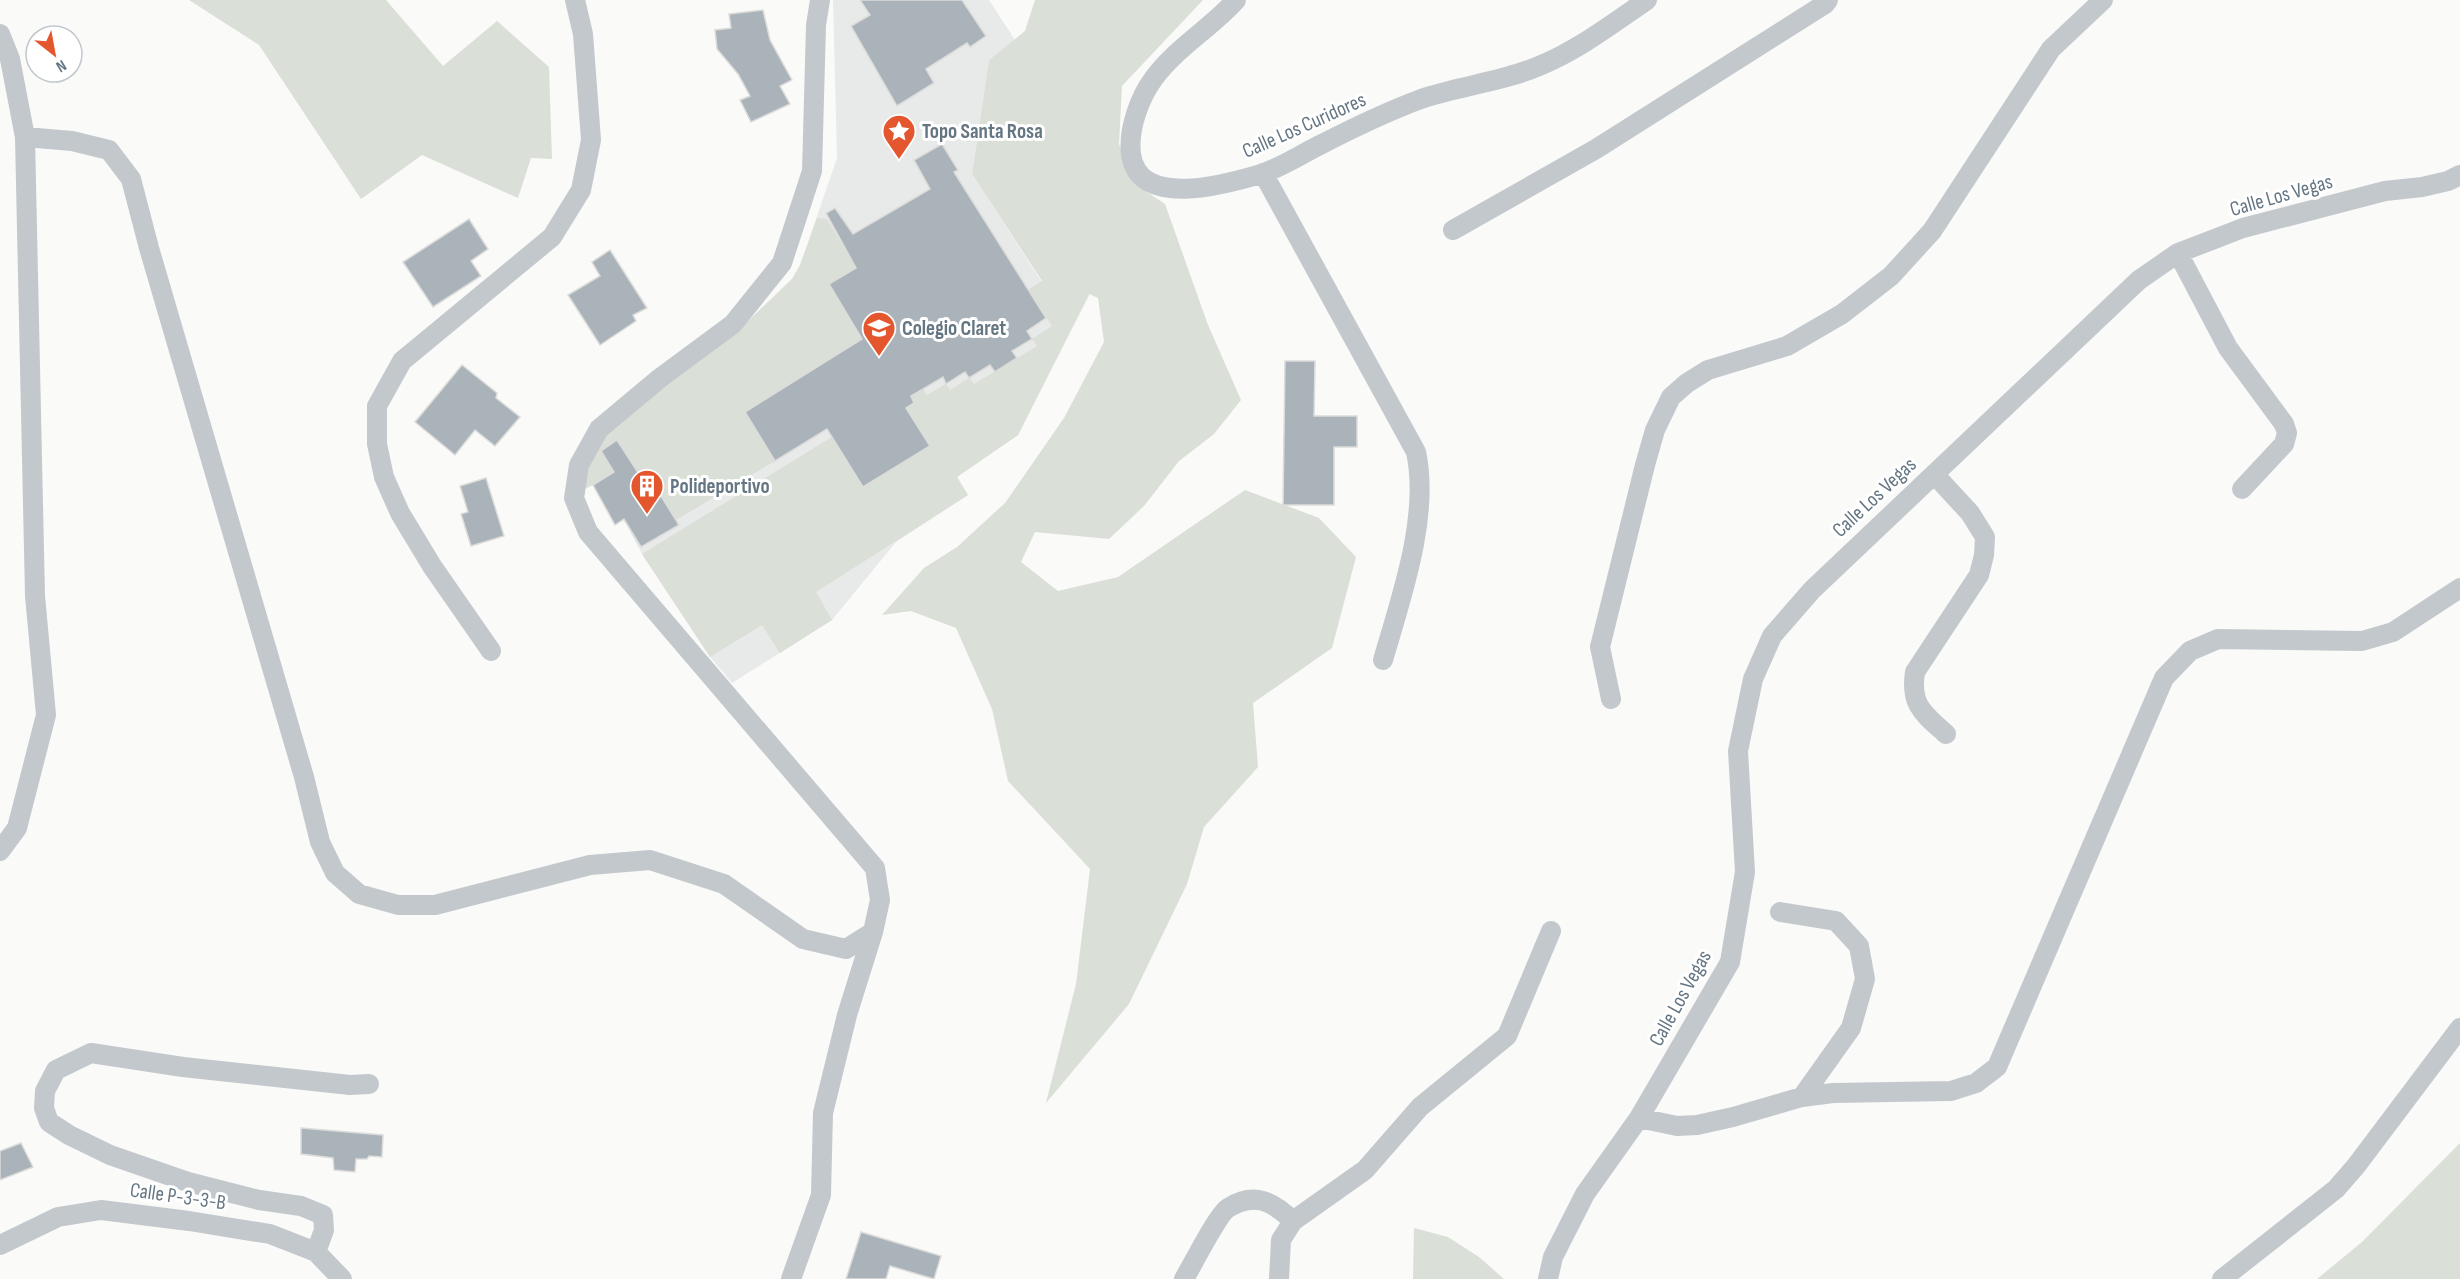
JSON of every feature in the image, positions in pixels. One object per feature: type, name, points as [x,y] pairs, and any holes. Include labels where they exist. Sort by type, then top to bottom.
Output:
[{"type":"street","points":[[491,651],[432,566],[400,513],[384,477],[377,444],[377,406],[402,361],[552,237],[581,190],[591,140],[583,34],[575,0]]},
{"type":"street","points":[[791,1279],[821,1195],[823,1113],[847,1015],[873,932],[880,900],[875,868],[588,532],[574,498],[579,465],[599,429],[660,378],[733,324],[782,262],[812,171],[816,25],[819,0]]},
{"type":"street","name":"Calle Los Curidores","points":[[1236,0],[1179,50],[1153,79],[1136,113],[1130,143],[1132,161],[1144,178],[1163,188],[1189,189],[1263,173],[1329,140],[1421,99],[1538,67],[1596,36],[1647,0]]},
{"type":"street","points":[[1453,230],[1596,148],[1826,4],[1828,0]]},
{"type":"street","points":[[1611,699],[1600,647],[1645,465],[1655,430],[1671,397],[1687,383],[1708,370],[1787,346],[1842,314],[1891,276],[1932,231],[2051,49],[2103,0]]},
{"type":"street","points":[[0,34],[10,59],[25,137],[35,596],[46,715],[17,828],[0,851]]},
{"type":"street","points":[[25,137],[72,141],[109,150],[130,179],[304,777],[320,842],[335,873],[359,894],[398,905],[435,905],[590,865],[650,860],[724,884],[803,939],[846,949],[873,932]]},
{"type":"street","points":[[1263,173],[1416,452],[1420,488],[1411,565],[1383,660]]},
{"type":"street","name":"Calle Los Vegas","points":[[1548,1279],[1553,1257],[1585,1194],[1639,1118],[1730,962],[1745,872],[1738,751],[1753,679],[1772,636],[1812,590],[2139,280],[2178,253],[2243,228],[2385,191],[2422,188],[2460,175]]},
{"type":"street","points":[[2178,253],[2228,348],[2284,424],[2287,433],[2284,444],[2242,489]]},
{"type":"street","points":[[1934,474],[1970,513],[1985,537],[1984,555],[1979,575],[1915,672],[1912,688],[1918,708],[1946,734]]},
{"type":"street","points":[[1639,1118],[1677,1126],[1697,1125],[1802,1097],[1833,1093],[1951,1091],[1976,1083],[1997,1067],[2164,678],[2190,651],[2218,639],[2362,641],[2393,632],[2460,588]]},
{"type":"street","points":[[1780,912],[1836,921],[1859,946],[1865,978],[1851,1028],[1802,1097]]},
{"type":"street","points":[[1279,1279],[1281,1240],[1293,1221],[1365,1170],[1420,1107],[1507,1036],[1551,931]]},
{"type":"street","points":[[2222,1279],[2336,1189],[2356,1166],[2460,1028]]},
{"type":"street","points":[[316,1252],[324,1230],[323,1215],[301,1206],[259,1200],[188,1182],[110,1155],[69,1135],[50,1122],[44,1108],[45,1091],[56,1070],[91,1053],[195,1068],[350,1085],[369,1084]]},
{"type":"street","points":[[1184,1279],[1226,1209],[1245,1201],[1260,1199],[1277,1206],[1293,1221]]},
{"type":"street","name":"Calle P-3-3-B","points":[[0,1245],[58,1217],[101,1210],[270,1234],[316,1252],[342,1279]]},
{"type":"shaded area","points":[[189,0],[386,0],[443,66],[497,21],[549,67],[552,159],[531,158],[518,198],[422,155],[361,199],[259,45]]},
{"type":"shaded area","name":"Colegio Claret","points":[[833,0],[989,0],[1015,40],[989,60],[972,174],[1041,281],[1090,294],[1018,435],[957,477],[968,495],[896,542],[832,620],[732,683],[710,657],[642,554],[624,520],[615,525],[593,485],[585,489],[588,446],[745,324],[792,279],[800,266],[837,158]]},
{"type":"shaded area","points":[[1035,0],[1203,0],[1122,86],[1119,144],[1135,184],[1165,204],[1208,325],[1241,400],[1214,434],[1179,461],[1144,506],[1109,539],[1035,532],[1021,562],[1058,591],[1118,577],[1245,490],[1319,518],[1356,557],[1332,648],[1253,703],[1258,767],[1204,827],[1187,884],[1129,1004],[1046,1103],[1076,984],[1090,869],[1008,781],[992,709],[956,628],[911,611],[882,615],[924,568],[957,547],[1005,503],[1064,418],[1104,342],[1098,298],[1089,294],[1018,435],[957,477],[968,495],[816,592],[832,620],[780,653],[762,625],[710,657],[642,554],[832,437],[863,487],[930,446],[906,408],[907,388],[918,380],[927,395],[946,384],[950,390],[969,378],[974,384],[1037,346],[1032,339],[1052,326],[1028,290],[1042,281],[972,174],[989,60],[1025,31]]},
{"type":"shaded area","points":[[817,218],[827,219],[856,268],[830,284],[867,346],[843,351],[745,412],[775,461],[676,520],[656,488],[650,491],[617,441],[601,451],[614,472],[585,489],[588,446],[745,324],[792,279],[800,265]]},
{"type":"shaded area","points":[[2460,1143],[2460,1279],[2317,1279],[2362,1242]]},
{"type":"shaded area","points":[[1414,1228],[1448,1237],[1479,1257],[1504,1279],[1413,1279]]},
{"type":"building","points":[[860,0],[962,0],[986,36],[970,47],[967,43],[926,69],[934,83],[897,106],[851,26],[870,15]]},
{"type":"building","points":[[763,10],[770,40],[792,80],[780,86],[790,104],[751,122],[740,100],[750,96],[738,74],[717,49],[715,30],[731,28],[729,14]]},
{"type":"building","points":[[942,144],[958,170],[954,172],[1046,318],[1027,331],[1032,339],[1012,351],[1017,358],[995,372],[990,365],[969,378],[965,372],[946,384],[943,377],[911,396],[914,403],[906,408],[930,446],[863,487],[827,429],[775,461],[745,412],[862,339],[829,284],[856,268],[826,213],[835,208],[853,234],[930,189],[914,160]]},
{"type":"building","points":[[469,219],[488,249],[471,261],[481,276],[433,307],[403,262]]},
{"type":"building","points":[[610,250],[647,308],[633,315],[636,321],[600,345],[568,295],[600,276],[592,262]]},
{"type":"building","points":[[1285,361],[1315,361],[1314,416],[1357,416],[1357,447],[1334,447],[1334,505],[1283,505]]},
{"type":"building","points":[[462,365],[497,393],[496,398],[520,417],[495,446],[475,430],[455,455],[415,422]]},
{"type":"building","points":[[617,440],[650,491],[656,488],[679,525],[641,547],[624,519],[615,525],[593,485],[614,472],[601,451]]},
{"type":"building","points":[[486,478],[504,536],[471,546],[461,514],[468,512],[460,486]]},
{"type":"building","points":[[301,1128],[383,1135],[382,1157],[369,1156],[367,1159],[356,1159],[355,1172],[334,1170],[333,1158],[301,1154]]},
{"type":"building","points":[[21,1143],[33,1167],[0,1180],[0,1151]]},
{"type":"building","points":[[861,1232],[941,1256],[934,1279],[890,1266],[886,1279],[846,1279]]},
{"type":"place","name":"Topo Santa Rosa","points":[[899,160]]},
{"type":"place","name":"Colegio Claret","points":[[879,357]]},
{"type":"place","name":"Polideportivo","points":[[647,515]]}]
